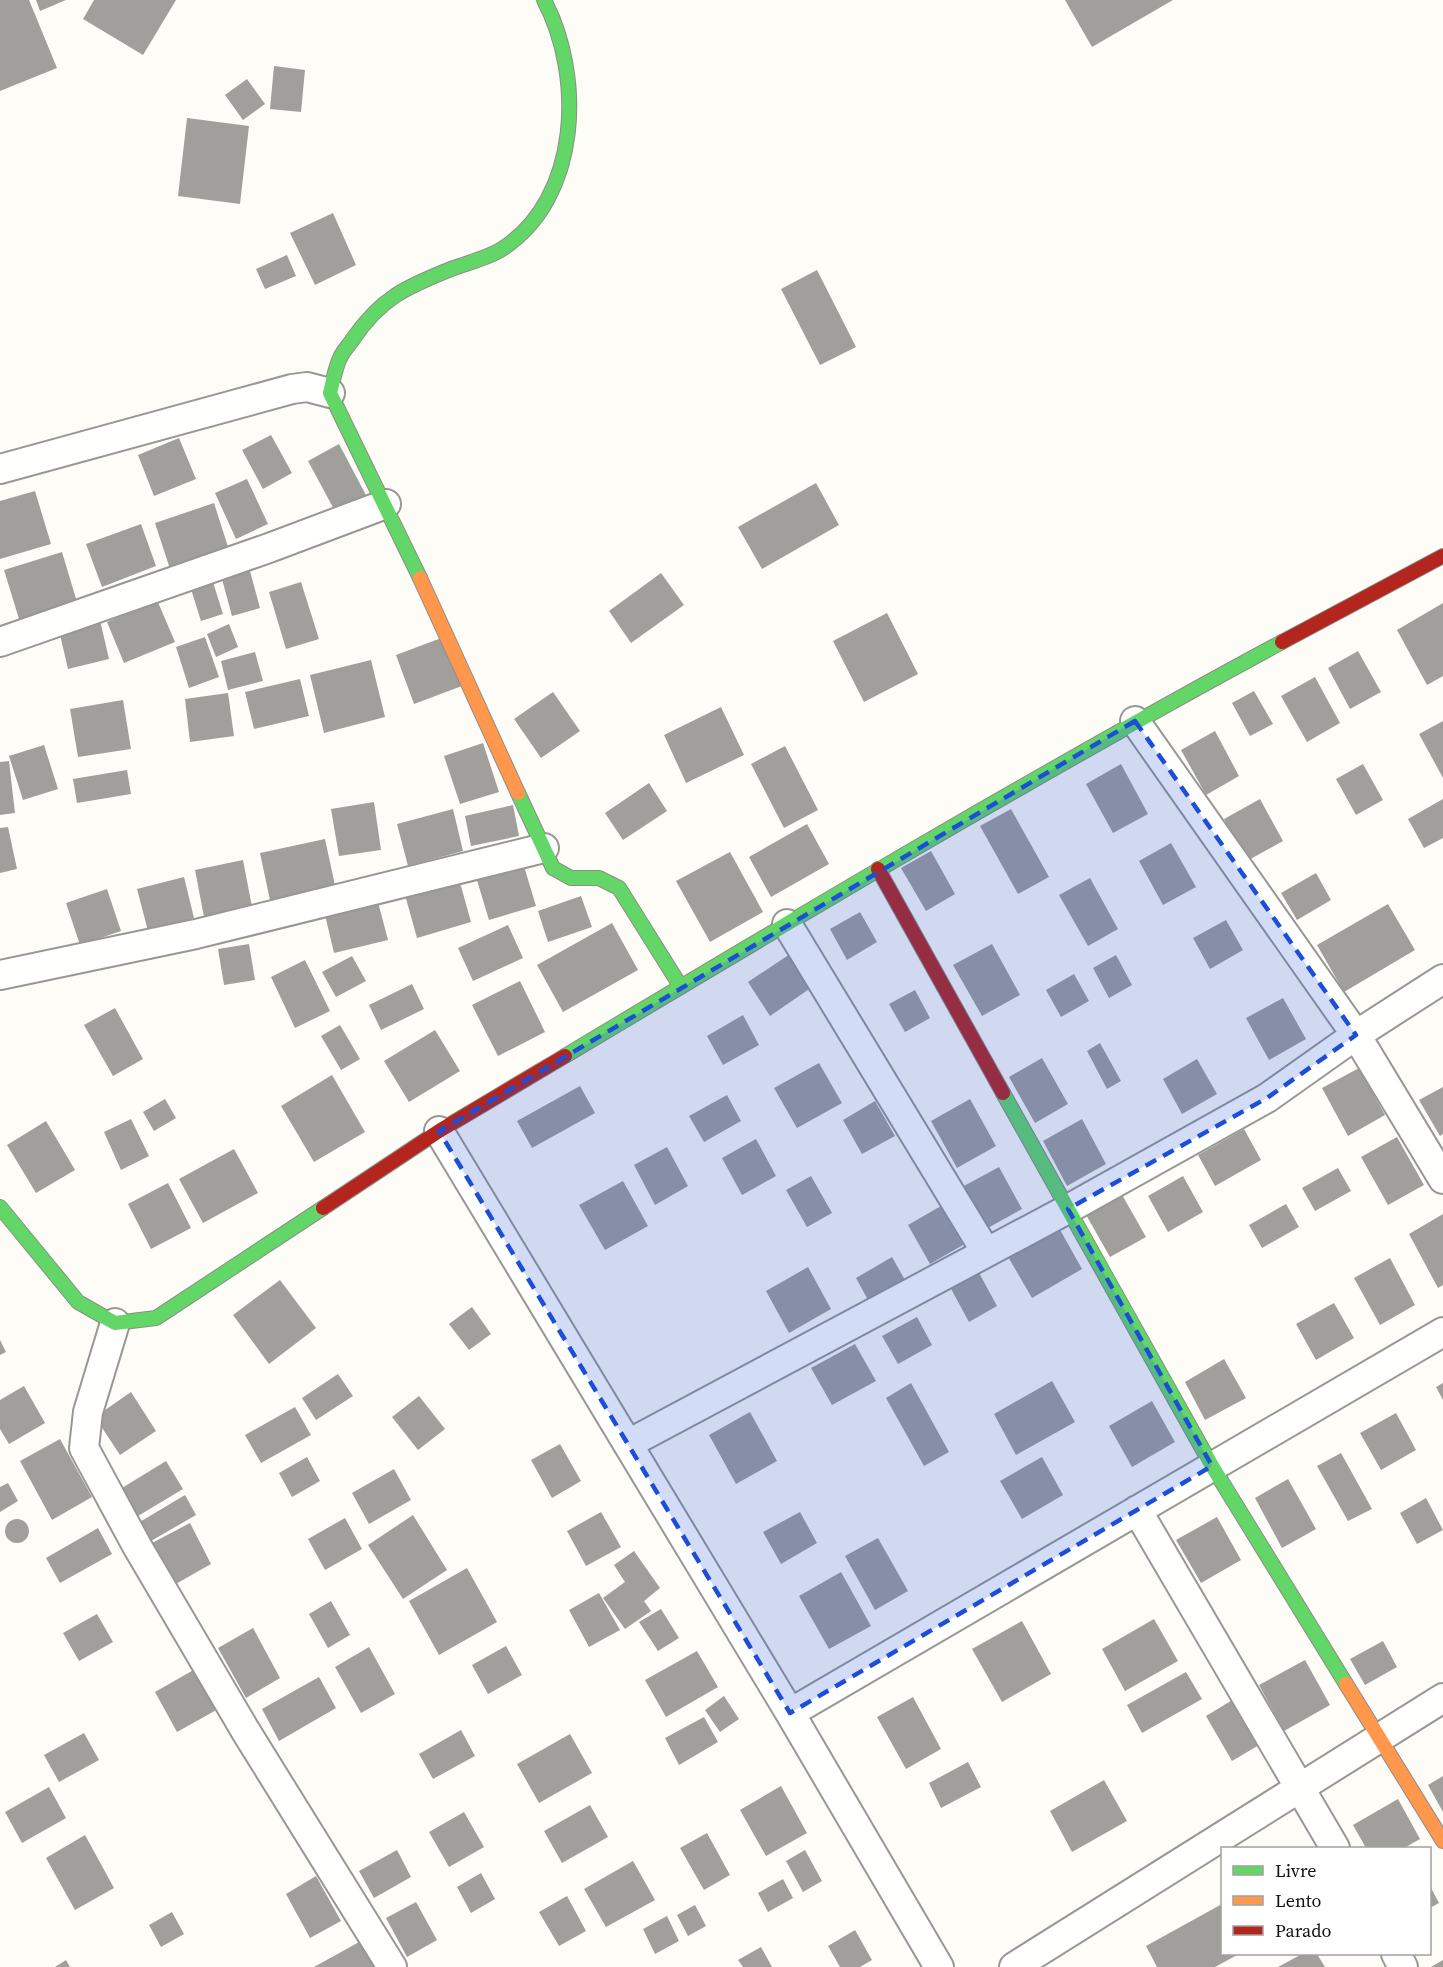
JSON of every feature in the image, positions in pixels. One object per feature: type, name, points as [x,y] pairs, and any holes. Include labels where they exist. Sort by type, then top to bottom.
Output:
[{"type":"street","points":[[544,0],[553,17],[567,75],[570,130],[557,180],[539,214],[502,249],[407,287],[370,314],[340,357],[330,393],[386,504],[553,868],[571,878],[599,878],[619,888],[681,987]]},
{"type":"street","points":[[0,470],[292,389],[307,387],[330,393]]},
{"type":"street","points":[[0,642],[269,548],[386,504]]},
{"type":"street","points":[[0,1207],[78,1302],[115,1323],[156,1318],[439,1131],[879,869],[1135,721],[1443,556]]},
{"type":"street","points":[[1135,721],[1356,1035],[1443,1179]]},
{"type":"street","points":[[0,975],[196,934],[544,848]]},
{"type":"street","points":[[879,869],[1212,1466],[1381,1736],[1443,1841]]},
{"type":"street","points":[[787,924],[986,1252]]},
{"type":"street","points":[[628,1444],[1068,1209],[1267,1098],[1356,1035],[1443,979]]},
{"type":"street","points":[[439,1131],[790,1713],[939,1967]]},
{"type":"street","points":[[115,1323],[88,1412],[84,1448],[137,1546],[245,1730],[392,1967]]},
{"type":"street","points":[[790,1713],[1443,1332]]},
{"type":"street","points":[[1137,1510],[1334,1847]]},
{"type":"street","points":[[1014,1967],[1443,1698]]},
{"type":"highlighted area","points":[[1135,721],[1356,1035],[1267,1098],[1068,1209],[1212,1466],[790,1713],[439,1131]]},
{"type":"building","points":[[0,0],[29,0],[57,68],[0,91]]},
{"type":"building","points":[[36,0],[66,0],[40,11]]},
{"type":"building","points":[[94,0],[176,0],[143,55],[83,19]]},
{"type":"building","points":[[1065,0],[1173,0],[1092,47]]},
{"type":"building","points":[[274,66],[305,70],[301,112],[270,109]]},
{"type":"building","points":[[247,79],[265,104],[243,120],[225,95]]},
{"type":"building","points":[[187,118],[249,126],[240,204],[178,196]]},
{"type":"building","points":[[333,213],[356,265],[315,285],[290,233]]},
{"type":"building","points":[[287,255],[296,276],[265,289],[256,269]]},
{"type":"building","points":[[817,270],[856,347],[820,365],[781,289]]},
{"type":"building","points":[[271,435],[292,473],[263,489],[242,450]]},
{"type":"building","points":[[179,438],[196,479],[154,496],[138,455]]},
{"type":"building","points":[[339,444],[367,497],[336,513],[308,461]]},
{"type":"building","points":[[247,479],[268,524],[236,539],[215,493]]},
{"type":"building","points":[[816,483],[839,525],[762,569],[738,527]]},
{"type":"building","points":[[35,491],[51,544],[0,559],[0,501]]},
{"type":"building","points":[[214,503],[229,550],[170,569],[155,523]]},
{"type":"building","points":[[141,524],[156,566],[102,587],[86,544]]},
{"type":"building","points":[[62,552],[77,602],[19,619],[4,570]]},
{"type":"building","points":[[250,571],[260,608],[232,616],[222,579]]},
{"type":"building","points":[[661,573],[684,605],[631,643],[609,611]]},
{"type":"building","points":[[212,579],[223,614],[201,621],[190,586]]},
{"type":"building","points":[[301,582],[319,639],[286,649],[269,592]]},
{"type":"building","points":[[157,600],[175,642],[124,663],[107,622]]},
{"type":"building","points":[[1443,603],[1443,676],[1427,685],[1397,630]]},
{"type":"building","points":[[887,613],[918,674],[864,702],[833,641]]},
{"type":"building","points":[[99,616],[109,659],[68,669],[58,626]]},
{"type":"building","points":[[229,624],[238,647],[216,657],[207,634]]},
{"type":"building","points":[[205,637],[219,677],[189,688],[176,647]]},
{"type":"building","points":[[444,637],[462,686],[414,704],[396,655]]},
{"type":"building","points":[[1358,651],[1381,692],[1350,709],[1328,668]]},
{"type":"building","points":[[255,652],[263,681],[228,690],[221,661]]},
{"type":"building","points":[[371,660],[385,717],[324,733],[310,675]]},
{"type":"building","points":[[1315,677],[1340,723],[1307,742],[1281,696]]},
{"type":"building","points":[[300,679],[309,716],[254,729],[245,692]]},
{"type":"building","points":[[1254,691],[1273,724],[1250,736],[1232,703]]},
{"type":"building","points":[[553,692],[580,731],[541,758],[514,719]]},
{"type":"building","points":[[228,693],[234,736],[190,742],[185,699]]},
{"type":"building","points":[[123,700],[131,749],[78,757],[70,709]]},
{"type":"building","points":[[721,707],[744,755],[686,783],[664,735]]},
{"type":"building","points":[[1443,721],[1443,778],[1419,734]]},
{"type":"building","points":[[1215,731],[1239,776],[1206,795],[1181,750]]},
{"type":"building","points":[[483,743],[499,792],[460,804],[444,756]]},
{"type":"building","points":[[44,745],[58,789],[23,800],[9,756]]},
{"type":"building","points":[[785,746],[818,810],[784,828],[751,764]]},
{"type":"building","points":[[9,761],[15,813],[0,815],[0,762]]},
{"type":"building","points":[[1121,764],[1148,814],[1113,833],[1086,784]]},
{"type":"building","points":[[1363,764],[1383,800],[1356,815],[1336,779]]},
{"type":"building","points":[[127,770],[131,794],[77,803],[73,779]]},
{"type":"building","points":[[649,783],[667,811],[623,840],[605,813]]},
{"type":"building","points":[[1260,799],[1283,841],[1247,861],[1224,819]]},
{"type":"building","points":[[1443,799],[1443,838],[1424,848],[1408,819]]},
{"type":"building","points":[[374,802],[381,850],[339,856],[331,809]]},
{"type":"building","points":[[513,805],[519,836],[471,846],[465,816]]},
{"type":"building","points":[[453,809],[463,851],[408,866],[397,824]]},
{"type":"building","points":[[1011,809],[1049,877],[1018,894],[980,826]]},
{"type":"building","points":[[807,824],[829,864],[771,897],[749,857]]},
{"type":"building","points":[[8,827],[17,869],[0,873],[0,828]]},
{"type":"building","points":[[325,839],[336,890],[271,905],[260,853]]},
{"type":"building","points":[[1171,843],[1196,887],[1163,905],[1139,861]]},
{"type":"building","points":[[931,851],[955,894],[926,911],[901,868]]},
{"type":"building","points":[[730,852],[763,912],[710,942],[676,881]]},
{"type":"building","points":[[243,860],[252,907],[204,917],[195,870]]},
{"type":"building","points":[[523,863],[536,906],[489,920],[476,877]]},
{"type":"building","points":[[1316,873],[1331,900],[1297,920],[1281,893]]},
{"type":"building","points":[[184,877],[194,918],[148,931],[137,889]]},
{"type":"building","points":[[1090,878],[1118,929],[1088,946],[1059,895]]},
{"type":"building","points":[[459,879],[471,922],[417,938],[405,895]]},
{"type":"building","points":[[107,889],[121,931],[80,945],[66,903]]},
{"type":"building","points":[[581,896],[592,927],[548,942],[538,911]]},
{"type":"building","points":[[378,902],[388,940],[334,953],[325,915]]},
{"type":"building","points":[[1388,904],[1415,950],[1344,992],[1317,945]]},
{"type":"building","points":[[860,912],[877,942],[847,960],[830,929]]},
{"type":"building","points":[[1226,920],[1243,950],[1210,969],[1193,938]]},
{"type":"building","points":[[612,923],[638,970],[563,1012],[537,965]]},
{"type":"building","points":[[508,925],[523,958],[473,981],[458,948]]},
{"type":"building","points":[[249,944],[255,980],[224,985],[218,949]]},
{"type":"building","points":[[992,944],[1020,995],[982,1016],[953,965]]},
{"type":"building","points":[[796,950],[818,983],[770,1016],[748,982]]},
{"type":"building","points":[[1116,955],[1132,985],[1109,998],[1093,968]]},
{"type":"building","points":[[352,956],[366,981],[336,997],[322,972]]},
{"type":"building","points":[[305,960],[330,1011],[295,1028],[271,977]]},
{"type":"building","points":[[1074,974],[1089,1001],[1061,1017],[1046,990]]},
{"type":"building","points":[[520,981],[545,1032],[498,1056],[472,1005]]},
{"type":"building","points":[[412,984],[424,1009],[381,1030],[369,1005]]},
{"type":"building","points":[[915,990],[930,1018],[905,1032],[889,1004]]},
{"type":"building","points":[[1283,998],[1306,1039],[1269,1060],[1246,1018]]},
{"type":"building","points":[[115,1008],[143,1059],[113,1076],[84,1025]]},
{"type":"building","points":[[743,1015],[759,1045],[723,1065],[707,1036]]},
{"type":"building","points":[[340,1025],[360,1059],[341,1070],[321,1036]]},
{"type":"building","points":[[435,1030],[460,1071],[409,1102],[384,1061]]},
{"type":"building","points":[[1100,1043],[1121,1081],[1107,1089],[1087,1051]]},
{"type":"building","points":[[1042,1058],[1068,1104],[1035,1123],[1009,1077]]},
{"type":"building","points":[[1197,1059],[1217,1094],[1182,1114],[1163,1079]]},
{"type":"building","points":[[819,1063],[842,1103],[797,1128],[774,1088]]},
{"type":"building","points":[[1359,1068],[1385,1115],[1348,1136],[1322,1088]]},
{"type":"building","points":[[332,1075],[365,1132],[314,1162],[281,1106]]},
{"type":"building","points":[[580,1086],[595,1113],[532,1148],[517,1121]]},
{"type":"building","points":[[1443,1087],[1443,1134],[1440,1136],[1419,1100]]},
{"type":"building","points":[[727,1095],[741,1121],[704,1142],[689,1116]]},
{"type":"building","points":[[165,1099],[176,1118],[154,1131],[143,1112]]},
{"type":"building","points":[[970,1099],[996,1146],[957,1168],[931,1121]]},
{"type":"building","points":[[875,1101],[895,1136],[862,1154],[843,1120]]},
{"type":"building","points":[[131,1119],[149,1156],[121,1170],[104,1132]]},
{"type":"building","points":[[1082,1119],[1106,1164],[1067,1186],[1043,1141]]},
{"type":"building","points":[[46,1121],[75,1170],[36,1193],[7,1145]]},
{"type":"building","points":[[1244,1129],[1261,1160],[1215,1186],[1198,1155]]},
{"type":"building","points":[[1397,1137],[1424,1185],[1388,1205],[1361,1157]]},
{"type":"building","points":[[756,1139],[776,1176],[742,1195],[722,1158]]},
{"type":"building","points":[[667,1147],[688,1186],[655,1205],[634,1165]]},
{"type":"building","points":[[234,1149],[258,1193],[203,1223],[179,1179]]},
{"type":"building","points":[[999,1167],[1022,1209],[986,1229],[962,1187]]},
{"type":"building","points":[[1338,1168],[1351,1191],[1315,1211],[1302,1188]]},
{"type":"building","points":[[811,1176],[832,1213],[807,1227],[786,1190]]},
{"type":"building","points":[[1183,1176],[1203,1212],[1168,1232],[1148,1196]]},
{"type":"building","points":[[623,1181],[648,1226],[605,1250],[579,1205]]},
{"type":"building","points":[[168,1183],[191,1228],[151,1249],[128,1204]]},
{"type":"building","points":[[1121,1193],[1146,1237],[1110,1257],[1085,1213]]},
{"type":"building","points":[[1286,1204],[1299,1227],[1262,1248],[1249,1225]]},
{"type":"building","points":[[941,1206],[963,1245],[930,1264],[908,1225]]},
{"type":"building","points":[[1443,1214],[1443,1285],[1438,1288],[1409,1234]]},
{"type":"building","points":[[1058,1226],[1082,1269],[1032,1298],[1007,1255]]},
{"type":"building","points":[[892,1257],[905,1280],[868,1300],[856,1278]]},
{"type":"building","points":[[1390,1258],[1415,1305],[1380,1325],[1354,1278]]},
{"type":"building","points":[[808,1267],[831,1309],[789,1333],[766,1291]]},
{"type":"building","points":[[978,1271],[997,1306],[969,1322],[950,1287]]},
{"type":"building","points":[[280,1280],[316,1328],[269,1364],[233,1315]]},
{"type":"building","points":[[1334,1303],[1354,1338],[1316,1360],[1296,1324]]},
{"type":"building","points":[[472,1307],[491,1334],[469,1350],[449,1324]]},
{"type":"building","points":[[917,1317],[932,1345],[898,1364],[882,1336]]},
{"type":"building","points":[[0,1340],[6,1352],[0,1355]]},
{"type":"building","points":[[855,1344],[876,1381],[832,1405],[811,1368]]},
{"type":"building","points":[[1224,1359],[1246,1398],[1205,1420],[1185,1382]]},
{"type":"building","points":[[338,1374],[353,1396],[316,1420],[302,1398]]},
{"type":"building","points":[[1052,1381],[1075,1422],[1016,1455],[994,1414]]},
{"type":"building","points":[[911,1383],[949,1452],[924,1466],[886,1398]]},
{"type":"building","points":[[1443,1383],[1443,1400],[1436,1387]]},
{"type":"building","points":[[24,1386],[45,1423],[9,1444],[0,1429],[0,1400]]},
{"type":"building","points":[[131,1392],[156,1431],[120,1455],[95,1417]]},
{"type":"building","points":[[419,1396],[445,1429],[418,1450],[392,1417]]},
{"type":"building","points":[[1152,1401],[1175,1442],[1132,1467],[1109,1426]]},
{"type":"building","points":[[295,1407],[311,1435],[261,1463],[245,1435]]},
{"type":"building","points":[[750,1412],[777,1461],[736,1484],[709,1435]]},
{"type":"building","points":[[1396,1413],[1416,1450],[1381,1470],[1360,1433]]},
{"type":"building","points":[[60,1439],[92,1497],[52,1520],[20,1461]]},
{"type":"building","points":[[560,1444],[581,1481],[552,1498],[531,1460]]},
{"type":"building","points":[[1341,1453],[1372,1509],[1348,1521],[1317,1466]]},
{"type":"building","points":[[307,1457],[320,1481],[292,1497],[279,1473]]},
{"type":"building","points":[[1042,1457],[1063,1495],[1022,1519],[1000,1481]]},
{"type":"building","points":[[166,1461],[183,1489],[138,1516],[122,1488]]},
{"type":"building","points":[[394,1469],[411,1500],[369,1524],[352,1493]]},
{"type":"building","points":[[1288,1479],[1316,1529],[1282,1548],[1255,1498]]},
{"type":"building","points":[[8,1483],[18,1501],[0,1512],[0,1487]]},
{"type":"building","points":[[185,1495],[196,1515],[144,1545],[133,1526]]},
{"type":"building","points":[[1426,1498],[1443,1530],[1417,1544],[1400,1513]]},
{"type":"building","points":[[601,1512],[621,1547],[586,1566],[567,1531]]},
{"type":"building","points":[[800,1512],[817,1543],[781,1564],[763,1532]]},
{"type":"building","points":[[413,1515],[447,1570],[403,1599],[368,1545]]},
{"type":"building","points":[[1217,1517],[1241,1560],[1201,1583],[1176,1540]]},
{"type":"building","points":[[345,1518],[362,1549],[325,1570],[308,1539]]},
{"type":"building","points":[[17,1519],[25,1523],[29,1531],[25,1539],[17,1543],[9,1539],[5,1531],[9,1523]]},
{"type":"building","points":[[190,1523],[211,1564],[174,1585],[152,1543]]},
{"type":"building","points":[[98,1528],[112,1554],[60,1583],[46,1558]]},
{"type":"building","points":[[878,1538],[908,1591],[875,1610],[845,1556]]},
{"type":"building","points":[[634,1551],[660,1588],[644,1601],[651,1611],[625,1629],[603,1598],[625,1582],[614,1565]]},
{"type":"building","points":[[467,1568],[497,1622],[439,1655],[409,1601]]},
{"type":"building","points":[[841,1572],[871,1626],[829,1649],[799,1596]]},
{"type":"building","points":[[599,1593],[620,1630],[589,1647],[569,1610]]},
{"type":"building","points":[[331,1601],[350,1635],[328,1648],[309,1614]]},
{"type":"building","points":[[661,1609],[679,1638],[658,1651],[639,1622]]},
{"type":"building","points":[[97,1614],[113,1642],[79,1661],[63,1633]]},
{"type":"building","points":[[1154,1619],[1178,1661],[1125,1691],[1102,1649]]},
{"type":"building","points":[[1022,1621],[1051,1674],[1002,1702],[972,1649]]},
{"type":"building","points":[[253,1628],[280,1678],[246,1698],[218,1648]]},
{"type":"building","points":[[1383,1641],[1397,1667],[1365,1685],[1350,1659]]},
{"type":"building","points":[[506,1646],[522,1675],[488,1694],[472,1665]]},
{"type":"building","points":[[369,1647],[395,1694],[361,1713],[335,1667]]},
{"type":"building","points":[[697,1651],[718,1687],[666,1717],[645,1680]]},
{"type":"building","points":[[1305,1660],[1330,1705],[1284,1731],[1259,1685]]},
{"type":"building","points":[[197,1668],[220,1708],[177,1732],[155,1692]]},
{"type":"building","points":[[1186,1672],[1202,1699],[1142,1733],[1127,1705]]},
{"type":"building","points":[[319,1677],[336,1708],[279,1741],[262,1709]]},
{"type":"building","points":[[724,1696],[739,1719],[720,1732],[705,1710]]},
{"type":"building","points":[[913,1697],[941,1749],[906,1769],[877,1717]]},
{"type":"building","points":[[1234,1699],[1259,1745],[1232,1761],[1206,1716]]},
{"type":"building","points":[[704,1717],[718,1742],[679,1765],[665,1738]]},
{"type":"building","points":[[461,1730],[475,1756],[433,1779],[419,1754]]},
{"type":"building","points":[[84,1733],[99,1760],[59,1782],[44,1755]]},
{"type":"building","points":[[570,1734],[592,1773],[539,1803],[517,1764]]},
{"type":"building","points":[[968,1762],[981,1787],[941,1808],[929,1783]]},
{"type":"building","points":[[1443,1776],[1443,1812],[1428,1785]]},
{"type":"building","points":[[1104,1780],[1127,1821],[1072,1852],[1050,1811]]},
{"type":"building","points":[[781,1786],[807,1833],[766,1856],[740,1810]]},
{"type":"building","points":[[49,1787],[66,1818],[22,1843],[5,1812]]},
{"type":"building","points":[[1398,1799],[1420,1839],[1406,1847],[1365,1847],[1353,1825]]},
{"type":"building","points":[[590,1805],[608,1837],[562,1863],[544,1831]]},
{"type":"building","points":[[464,1812],[484,1847],[449,1867],[429,1832]]},
{"type":"building","points":[[707,1833],[730,1875],[704,1890],[680,1848]]},
{"type":"building","points":[[85,1835],[114,1888],[75,1910],[46,1858]]},
{"type":"building","points":[[397,1850],[411,1877],[374,1898],[359,1871]]},
{"type":"building","points":[[805,1850],[822,1881],[803,1892],[786,1861]]},
{"type":"building","points":[[633,1861],[655,1900],[606,1927],[584,1889]]},
{"type":"building","points":[[481,1873],[495,1899],[471,1913],[457,1887]]},
{"type":"building","points":[[316,1876],[341,1921],[310,1938],[286,1894]]},
{"type":"building","points":[[783,1879],[793,1898],[768,1912],[758,1893]]},
{"type":"building","points":[[1431,1888],[1439,1903],[1431,1907]]},
{"type":"building","points":[[567,1896],[586,1931],[559,1946],[539,1912]]},
{"type":"building","points":[[416,1902],[437,1940],[407,1957],[386,1918]]},
{"type":"building","points":[[695,1905],[706,1926],[688,1936],[677,1915]]},
{"type":"building","points":[[1221,1905],[1221,1955],[1237,1955],[1215,1967],[1157,1967],[1146,1946]]},
{"type":"building","points":[[172,1912],[184,1934],[161,1947],[149,1925]]},
{"type":"building","points":[[667,1916],[679,1941],[655,1954],[643,1929]]},
{"type":"building","points":[[855,1930],[872,1960],[860,1967],[840,1967],[828,1946]]},
{"type":"building","points":[[361,1941],[376,1967],[314,1967]]},
{"type":"building","points":[[761,1947],[772,1967],[743,1967],[738,1960]]},
{"type":"building","points":[[1300,1955],[1318,1955],[1325,1967],[1278,1967]]},
{"type":"building","points":[[66,1960],[70,1967],[55,1967]]},
{"type":"building","points":[[1443,1960],[1443,1967],[1431,1967]]},
{"type":"traffic: fast","points":[[420,578],[330,393],[343,353],[363,325],[384,304],[408,288],[502,249],[528,227],[548,199],[561,168],[568,134],[569,99],[565,64],[557,30],[544,0]]},
{"type":"traffic: fast","points":[[565,1056],[1011,793],[1282,642]]},
{"type":"traffic: fast","points":[[518,793],[553,868],[571,878],[599,878],[619,888],[681,987]]},
{"type":"traffic: fast","points":[[1003,1093],[1212,1466],[1346,1684]]},
{"type":"traffic: fast","points":[[0,1207],[78,1302],[115,1323],[156,1318],[323,1208]]},
{"type":"traffic: slow","points":[[420,578],[518,793]]},
{"type":"traffic: slow","points":[[1346,1684],[1443,1841]]},
{"type":"traffic: jam","points":[[1282,642],[1443,556]]},
{"type":"traffic: jam","points":[[878,869],[1003,1093]]},
{"type":"traffic: jam","points":[[323,1208],[439,1131],[565,1056]]}]
